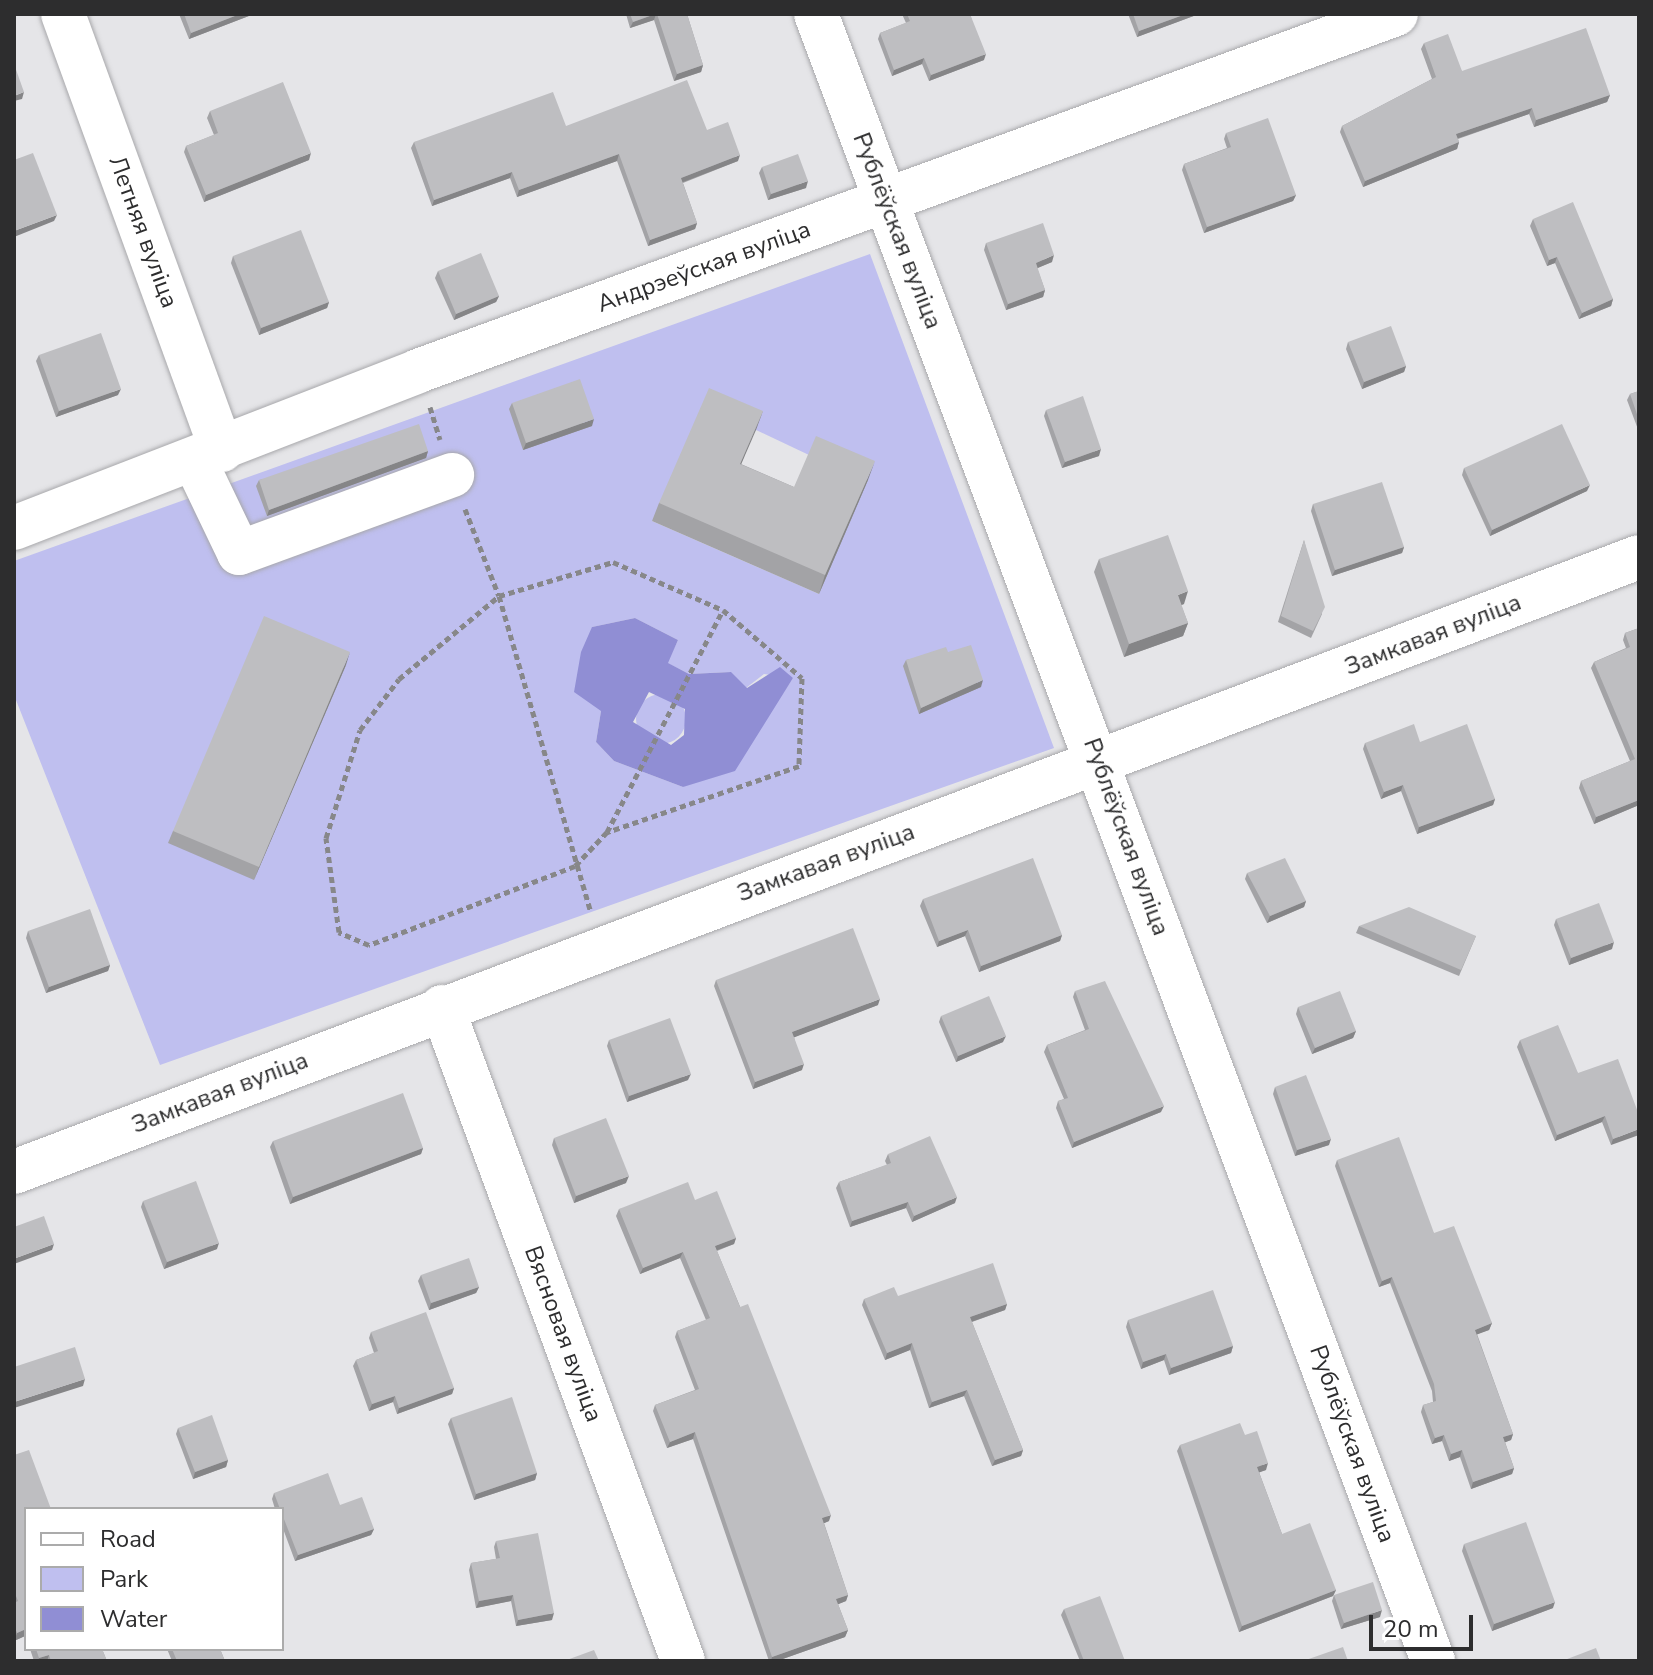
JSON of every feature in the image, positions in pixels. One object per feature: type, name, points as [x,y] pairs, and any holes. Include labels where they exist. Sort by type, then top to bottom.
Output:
[{"type":"street","name":"Летняя вуліца","points":[[63,14],[239,553],[452,475]]},
{"type":"street","name":"Рублёўская вуліца","points":[[816,14],[1433,1661]]},
{"type":"street","name":"Андрэеўская вуліца","points":[[14,528],[418,371],[1396,14]]},
{"type":"street","name":"Замкавая вуліца","points":[[14,1172],[442,1007],[1639,557]]},
{"type":"street","name":"Вясновая вуліца","points":[[442,1007],[683,1661]]},
{"type":"path","points":[[418,371],[452,475],[499,596],[575,866],[603,947]]},
{"type":"path","points":[[607,832],[799,766],[802,678],[723,610],[613,562],[499,596],[399,679],[360,730],[326,838],[339,932],[369,945],[575,866],[607,832],[723,610]]},
{"type":"green space","points":[[870,254],[1054,748],[160,1065],[14,695],[14,561]],"holes":[[[756,430],[809,455],[819,594],[652,521]],[[635,618],[678,640],[667,663],[689,674],[730,672],[746,688],[764,674],[793,678],[758,730],[683,787],[614,761],[596,742],[601,711],[592,627]]]},
{"type":"green space","points":[[661,694],[678,702],[686,719],[678,736],[661,744],[644,736],[636,719],[644,702]]},
{"type":"water","points":[[635,618],[678,640],[668,663],[689,674],[731,672],[747,688],[780,667],[793,678],[735,771],[683,787],[614,761],[596,742],[601,711],[574,692],[581,652],[592,627]],"holes":[[[649,692],[685,709],[684,735],[671,745],[633,722]]]},
{"type":"building","points":[[184,14],[240,14],[191,33]]},
{"type":"building","points":[[630,14],[655,14],[633,22]]},
{"type":"building","points":[[657,14],[687,14],[703,65],[677,74]]},
{"type":"building","points":[[907,14],[970,14],[986,54],[931,75],[924,58],[894,70],[880,33],[910,21]]},
{"type":"building","points":[[1133,14],[1186,14],[1139,31]]},
{"type":"building","points":[[1586,28],[1610,95],[1536,120],[1532,108],[1456,134],[1459,142],[1365,181],[1342,126],[1436,77],[1424,43],[1448,34],[1462,71]]},
{"type":"building","points":[[14,64],[24,92],[14,96]]},
{"type":"building","points":[[687,80],[707,130],[728,122],[740,155],[681,178],[697,223],[650,240],[619,154],[519,190],[512,172],[434,200],[414,142],[553,92],[566,126]]},
{"type":"building","points":[[283,82],[311,153],[206,195],[186,146],[218,133],[210,111]]},
{"type":"building","points":[[1268,118],[1296,195],[1207,227],[1184,164],[1231,147],[1226,133]]},
{"type":"building","points":[[33,153],[57,215],[14,231],[14,160]]},
{"type":"building","points":[[798,154],[808,181],[771,194],[762,167]]},
{"type":"building","points":[[1573,202],[1613,299],[1582,313],[1557,257],[1549,260],[1533,219]]},
{"type":"building","points":[[1043,223],[1054,255],[1036,263],[1045,290],[1008,304],[986,243]]},
{"type":"building","points":[[301,230],[329,302],[261,328],[233,256]]},
{"type":"building","points":[[481,253],[499,296],[456,314],[438,271]]},
{"type":"building","points":[[1391,326],[1406,366],[1364,382],[1348,342]]},
{"type":"building","points":[[101,333],[121,389],[59,411],[39,355]]},
{"type":"building","points":[[580,379],[594,419],[526,443],[512,403]]},
{"type":"building","points":[[709,388],[763,411],[740,464],[794,487],[816,436],[875,461],[825,575],[659,503]]},
{"type":"building","points":[[1639,391],[1639,420],[1630,394]]},
{"type":"building","points":[[1083,396],[1101,449],[1065,462],[1046,410]]},
{"type":"building","points":[[419,424],[428,451],[269,510],[259,480]]},
{"type":"building","points":[[1562,424],[1590,485],[1492,530],[1464,468]]},
{"type":"building","points":[[1382,482],[1404,547],[1335,570],[1313,504]]},
{"type":"building","points":[[1168,535],[1188,591],[1178,595],[1188,623],[1129,644],[1099,559]]},
{"type":"building","points":[[1304,540],[1325,607],[1313,631],[1281,616]]},
{"type":"building","points":[[264,616],[350,652],[259,867],[173,831]]},
{"type":"building","points":[[1639,628],[1639,800],[1596,817],[1581,781],[1635,759],[1594,662],[1630,647],[1625,633]]},
{"type":"building","points":[[971,645],[983,680],[921,708],[906,660],[946,647],[948,652]]},
{"type":"building","points":[[1414,724],[1420,742],[1467,724],[1495,799],[1419,827],[1403,785],[1384,792],[1365,743]]},
{"type":"building","points":[[1033,858],[1062,935],[981,966],[968,930],[939,941],[923,899]]},
{"type":"building","points":[[1285,858],[1306,901],[1270,916],[1247,873]]},
{"type":"building","points":[[1599,903],[1614,942],[1571,958],[1556,919]]},
{"type":"building","points":[[1409,907],[1476,936],[1461,970],[1359,926]]},
{"type":"building","points":[[90,909],[110,965],[49,987],[28,931]]},
{"type":"building","points":[[853,928],[880,999],[792,1032],[804,1064],[755,1082],[716,980]]},
{"type":"building","points":[[1105,981],[1164,1106],[1074,1142],[1058,1101],[1068,1098],[1047,1045],[1089,1029],[1075,991]]},
{"type":"building","points":[[1340,991],[1356,1031],[1315,1048],[1298,1007]]},
{"type":"building","points":[[989,996],[1006,1036],[958,1056],[941,1016]]},
{"type":"building","points":[[670,1018],[691,1074],[629,1096],[609,1040]]},
{"type":"building","points":[[1558,1025],[1578,1073],[1618,1059],[1639,1115],[1639,1129],[1613,1139],[1605,1116],[1557,1135],[1520,1040]]},
{"type":"building","points":[[1306,1075],[1331,1139],[1297,1150],[1275,1087]]},
{"type":"building","points":[[403,1093],[423,1148],[293,1197],[273,1141]]},
{"type":"building","points":[[606,1118],[629,1176],[576,1196],[554,1138]]},
{"type":"building","points":[[930,1136],[957,1197],[914,1216],[908,1202],[852,1221],[839,1182],[891,1163],[888,1154]]},
{"type":"building","points":[[1399,1137],[1434,1233],[1454,1226],[1492,1323],[1475,1330],[1513,1434],[1503,1437],[1514,1468],[1473,1482],[1462,1450],[1451,1454],[1444,1435],[1435,1438],[1423,1405],[1436,1401],[1434,1384],[1392,1277],[1382,1281],[1337,1160]]},
{"type":"building","points":[[196,1181],[219,1243],[167,1262],[143,1201]]},
{"type":"building","points":[[688,1182],[695,1200],[717,1191],[736,1238],[715,1246],[740,1307],[748,1304],[831,1515],[822,1518],[848,1595],[836,1599],[848,1630],[772,1657],[695,1432],[670,1442],[655,1405],[699,1389],[677,1331],[710,1318],[683,1252],[643,1268],[619,1209]]},
{"type":"building","points":[[44,1216],[54,1244],[16,1258],[14,1227]]},
{"type":"building","points":[[469,1258],[479,1287],[431,1303],[421,1275]]},
{"type":"building","points":[[993,1263],[1007,1304],[970,1317],[1023,1450],[995,1460],[967,1390],[932,1402],[912,1343],[887,1353],[864,1299],[894,1287],[898,1296]]},
{"type":"building","points":[[1213,1290],[1233,1346],[1171,1368],[1166,1354],[1143,1362],[1128,1320]]},
{"type":"building","points":[[426,1312],[454,1388],[399,1408],[395,1396],[372,1404],[356,1360],[378,1351],[371,1332]]},
{"type":"building","points":[[75,1347],[85,1379],[14,1402],[14,1367]]},
{"type":"building","points":[[512,1397],[537,1473],[476,1494],[451,1418]]},
{"type":"building","points":[[212,1415],[228,1460],[195,1472],[178,1428]]},
{"type":"building","points":[[1240,1423],[1245,1435],[1257,1431],[1268,1463],[1257,1467],[1282,1534],[1310,1523],[1336,1590],[1242,1626],[1180,1445]]},
{"type":"building","points":[[29,1450],[50,1507],[24,1507],[24,1630],[17,1633],[14,1626],[14,1603],[18,1601],[14,1591],[14,1455]]},
{"type":"building","points":[[328,1473],[340,1505],[362,1497],[374,1529],[298,1555],[284,1519],[284,1507],[279,1507],[274,1493]]},
{"type":"building","points":[[1526,1522],[1555,1602],[1494,1624],[1464,1544]]},
{"type":"building","points":[[538,1533],[554,1613],[518,1620],[513,1595],[479,1601],[471,1563],[500,1558],[496,1541]]},
{"type":"building","points":[[1373,1582],[1382,1610],[1344,1623],[1334,1595]]},
{"type":"building","points":[[1100,1596],[1125,1661],[1084,1661],[1064,1609]]},
{"type":"building","points":[[1343,1647],[1348,1661],[1303,1661]]},
{"type":"building","points":[[1596,1648],[1601,1661],[1562,1661]]},
{"type":"building","points":[[594,1650],[599,1661],[564,1661]]},
{"type":"building","points":[[37,1651],[103,1651],[107,1661],[51,1661],[49,1655],[39,1658]]},
{"type":"building","points":[[173,1651],[221,1651],[225,1661],[177,1661]]}]
